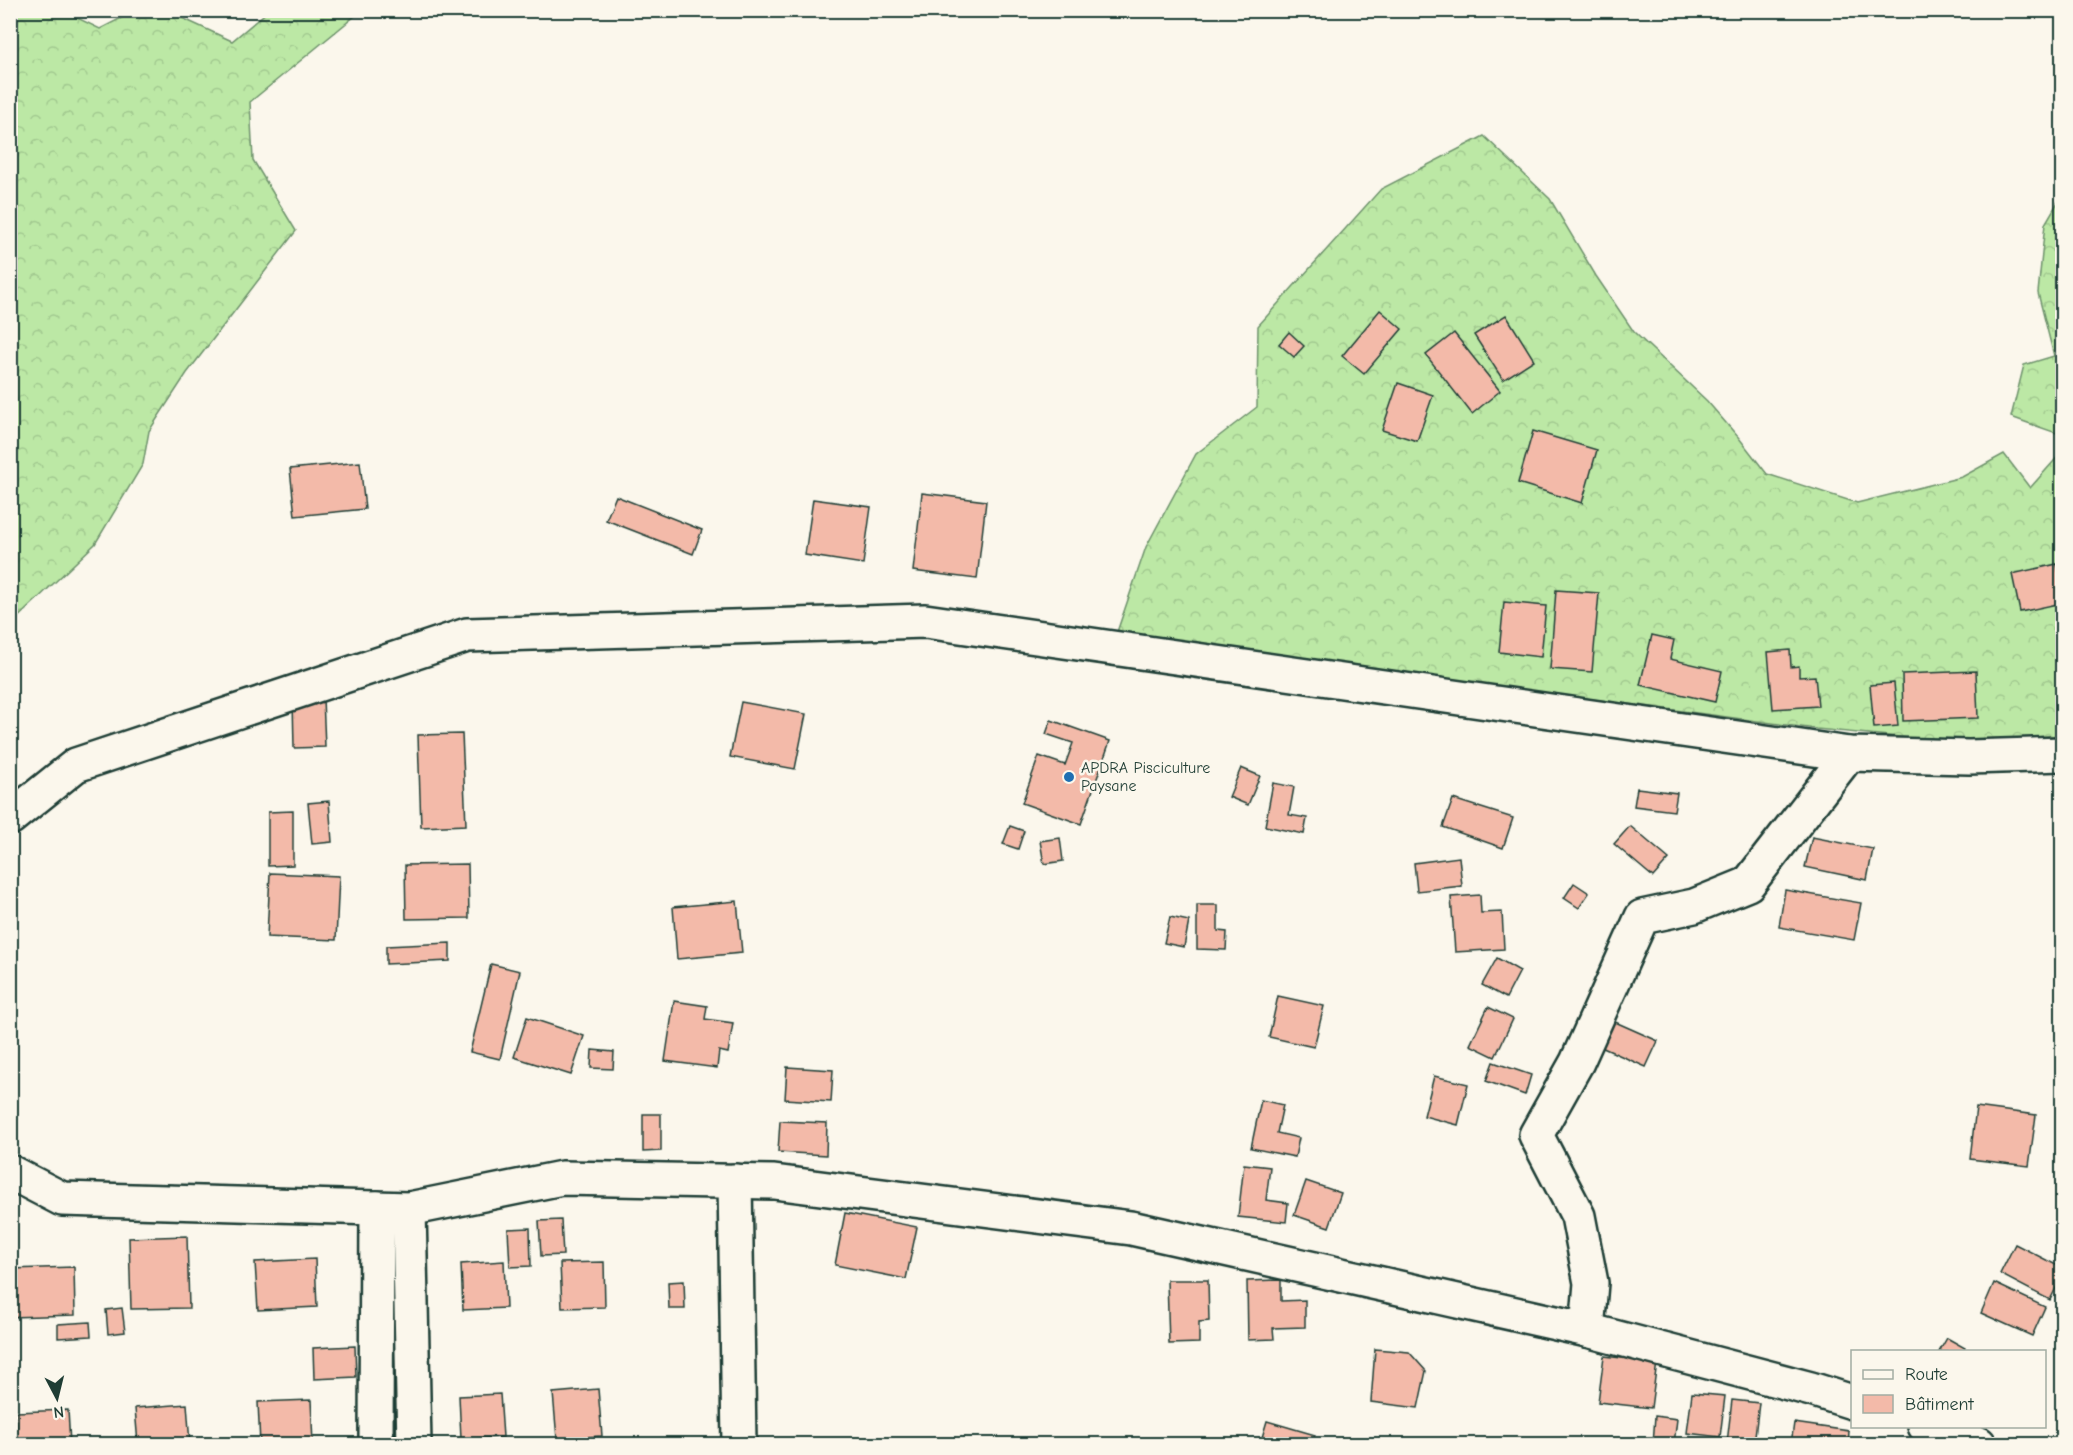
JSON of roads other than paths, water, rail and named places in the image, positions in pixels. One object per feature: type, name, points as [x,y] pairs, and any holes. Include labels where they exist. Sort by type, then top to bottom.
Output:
[{"type":"street","points":[[10,818],[76,765],[467,635],[925,621],[1849,754],[1970,757],[2062,754]]},
{"type":"street","points":[[1587,1330],[1591,1283],[1578,1216],[1536,1135],[1577,1062],[1642,917],[1694,906],[1748,884],[1849,754]]},
{"type":"street","points":[[10,1172],[62,1199],[393,1208],[562,1178],[774,1182],[1131,1228],[1587,1330],[1851,1402]]},
{"type":"street","points":[[735,1181],[739,1444]]},
{"type":"street","points":[[376,1444],[393,1208]]},
{"type":"street","points":[[393,1208],[414,1444]]},
{"type":"street","points":[[1931,1428],[1979,1444]]},
{"type":"place","name":"APDRA Pisciculture Paysane","points":[[1069,777]]}]
